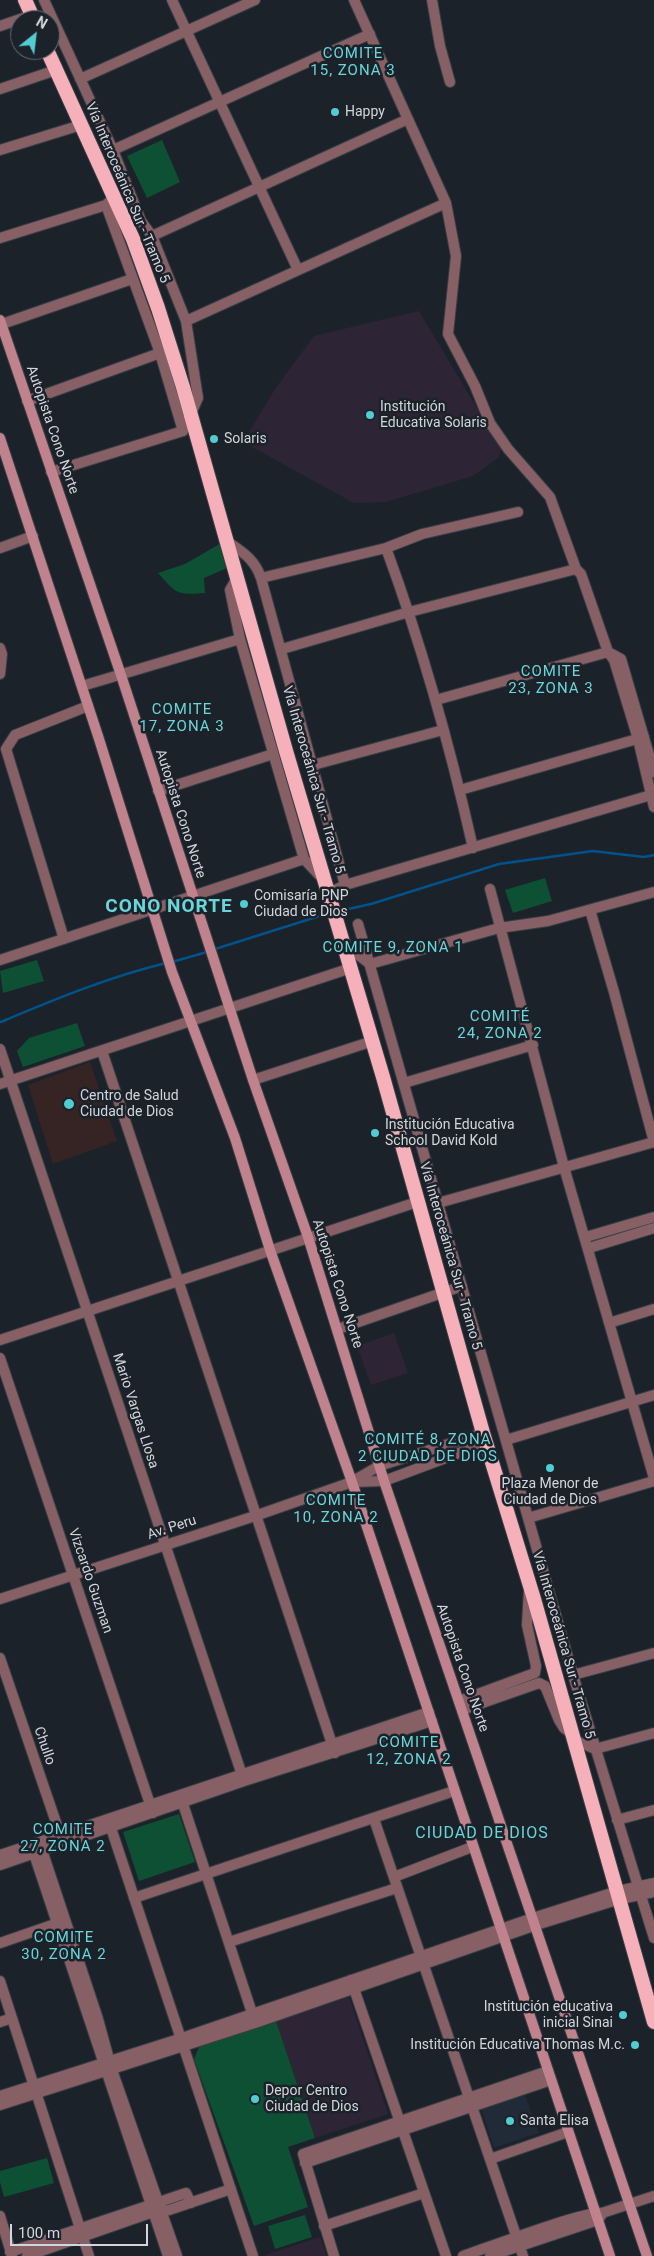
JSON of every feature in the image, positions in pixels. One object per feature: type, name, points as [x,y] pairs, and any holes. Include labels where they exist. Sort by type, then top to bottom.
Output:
[{"type":"highway","name":"Vía Interoceánica Sur - Tramo 5","points":[[52,60],[81,125],[110,201],[148,279],[191,412],[237,578],[485,1438],[529,1582],[654,2022]]},
{"type":"main road","name":"Autopista Cono Norte","points":[[1,322],[308,1237],[379,1466],[647,2256]]},
{"type":"main road","points":[[0,438],[82,686],[172,972],[235,1138],[270,1250],[352,1482],[549,2076],[599,2215],[610,2256]]},
{"type":"street","points":[[172,0],[298,270]]},
{"type":"street","points":[[80,79],[255,0]]},
{"type":"street","points":[[354,0],[446,203],[456,261],[448,334],[476,386],[490,423],[508,449],[550,497],[576,569],[581,574],[608,652],[614,660],[654,772]]},
{"type":"street","points":[[432,0],[440,46],[450,82]]},
{"type":"street","points":[[113,150],[370,34]]},
{"type":"street","points":[[51,472],[183,431],[198,398],[186,321],[152,236],[141,221],[113,150],[60,41]]},
{"type":"street","points":[[0,89],[56,70]]},
{"type":"street","points":[[152,236],[408,119]]},
{"type":"street","points":[[0,150],[81,125]]},
{"type":"street","points":[[0,238],[110,201],[132,279],[160,354],[183,431]]},
{"type":"street","points":[[186,321],[446,203]]},
{"type":"street","points":[[1,322],[132,279]]},
{"type":"street","points":[[27,400],[160,354]]},
{"type":"street","points":[[262,578],[386,548],[422,534],[518,512]]},
{"type":"street","points":[[0,548],[33,536]]},
{"type":"street","points":[[228,542],[251,558],[257,565],[262,578],[345,884]]},
{"type":"street","points":[[386,548],[410,612],[436,700],[473,848]]},
{"type":"street","points":[[282,649],[410,612],[576,569]]},
{"type":"street","points":[[237,578],[230,590],[240,639],[273,754],[304,859],[328,892],[345,884],[651,795]]},
{"type":"street","points":[[82,686],[240,639]]},
{"type":"street","points":[[0,648],[2,654],[0,674]]},
{"type":"street","points":[[436,700],[608,652]]},
{"type":"street","points":[[64,939],[6,749],[15,736],[88,706]]},
{"type":"street","points":[[313,765],[443,730]]},
{"type":"street","points":[[460,790],[642,738]]},
{"type":"street","points":[[642,738],[654,807]]},
{"type":"street","points":[[158,791],[273,754]]},
{"type":"street","points":[[0,960],[304,859]]},
{"type":"street","points":[[490,889],[564,1167],[633,1401],[654,1480],[528,1518]]},
{"type":"street","points":[[370,964],[499,928],[548,921],[654,892]]},
{"type":"street","points":[[438,1203],[654,1142],[590,910]]},
{"type":"street","points":[[358,924],[573,1675],[654,1938]]},
{"type":"street","points":[[344,944],[370,964]]},
{"type":"street","points":[[5,1083],[351,968]]},
{"type":"street","points":[[254,1080],[372,1041]]},
{"type":"street","points":[[404,1083],[533,1045]]},
{"type":"street","name":"Mario Vargas Llosa","points":[[0,1049],[5,1083],[87,1311],[243,1778]]},
{"type":"street","points":[[102,1051],[333,1749]]},
{"type":"street","points":[[0,1340],[417,1202]]},
{"type":"street","points":[[587,1242],[654,1217]]},
{"type":"street","points":[[587,1242],[654,1228]]},
{"type":"street","points":[[338,1329],[462,1286]]},
{"type":"street","points":[[609,1323],[654,1309]]},
{"type":"street","name":"Vizcardo Guzman","points":[[0,1358],[151,1809]]},
{"type":"street","points":[[506,1440],[654,1395]]},
{"type":"street","points":[[352,1482],[379,1466],[485,1438]]},
{"type":"street","points":[[352,1482],[384,1480],[485,1438]]},
{"type":"street","name":"Av. Peru","points":[[0,1599],[255,1516],[352,1482]]},
{"type":"street","points":[[460,1705],[535,1673],[536,1666],[527,1625],[529,1582]]},
{"type":"street","points":[[573,1675],[654,1653]]},
{"type":"street","name":"Chullo","points":[[0,1658],[61,1840]]},
{"type":"street","points":[[460,1705],[539,1683],[545,1686],[564,1728],[573,1737],[595,1749],[654,1733]]},
{"type":"street","points":[[0,1865],[61,1840],[151,1809],[430,1717]]},
{"type":"street","points":[[61,1840],[110,1828],[151,1809],[183,1804],[243,1778]]},
{"type":"street","points":[[134,1898],[454,1791]]},
{"type":"street","points":[[183,1804],[254,2018]]},
{"type":"street","points":[[617,1820],[654,1810]]},
{"type":"street","points":[[374,1819],[523,2256]]},
{"type":"street","points":[[110,1828],[253,2256]]},
{"type":"street","points":[[394,1877],[472,1847]]},
{"type":"street","points":[[0,1855],[38,1849]]},
{"type":"street","points":[[38,1849],[58,1923],[156,2208],[177,2256]]},
{"type":"street","points":[[38,1849],[98,2019],[107,2066]]},
{"type":"street","points":[[0,2105],[36,2089],[181,2043],[534,1922],[619,1895],[639,1891],[654,1884]]},
{"type":"street","points":[[229,1942],[397,1888]]},
{"type":"street","points":[[639,1891],[654,1892]]},
{"type":"street","points":[[0,1943],[58,1923]]},
{"type":"street","points":[[0,1982],[36,2089],[59,2167],[90,2256]]},
{"type":"street","points":[[353,1984],[446,2256]]},
{"type":"street","points":[[0,2022],[12,2018]]},
{"type":"street","points":[[334,2256],[305,2163],[400,2125],[549,2076]]},
{"type":"street","points":[[0,2096],[36,2089]]},
{"type":"street","points":[[490,2159],[568,2132]]},
{"type":"street","points":[[27,2256],[156,2208],[190,2203],[231,2189]]},
{"type":"street","points":[[324,2226],[424,2194]]},
{"type":"street","points":[[464,2256],[519,2242],[654,2196]]},
{"type":"street","points":[[156,2208],[168,2256]]},
{"type":"street","points":[[0,2216],[11,2254],[82,2234]]},
{"type":"street","points":[[490,2256],[519,2242]]},
{"type":"shaded area","name":"Institución Educativa Solaris","points":[[419,311],[501,448],[499,457],[473,476],[386,502],[354,503],[243,442],[275,389],[314,336]]},
{"type":"shaded area","name":"Centro de Salud Ciudad de Dios","points":[[90,1062],[117,1141],[53,1164],[28,1085]]},
{"type":"shaded area","points":[[394,1333],[408,1373],[371,1385],[357,1346]]},
{"type":"shaded area","points":[[349,1997],[388,2114],[315,2138],[276,2021]]},
{"type":"shaded area","name":"Santa Elisa","points":[[525,2095],[539,2133],[494,2148],[481,2108]]},
{"type":"shaded area","points":[[320,2237],[327,2256],[265,2255]]},
{"type":"green space","points":[[162,140],[180,182],[147,198],[127,156]]},
{"type":"green space","points":[[223,542],[227,568],[204,578],[205,593],[188,594],[178,592],[158,573],[185,564]]},
{"type":"green space","points":[[545,878],[552,901],[513,913],[505,890]]},
{"type":"green space","points":[[37,960],[44,981],[3,993],[0,971]]},
{"type":"green space","points":[[77,1023],[85,1046],[23,1067],[17,1051],[29,1038]]},
{"type":"green space","points":[[179,1814],[195,1862],[139,1881],[123,1832]]},
{"type":"green space","name":"Depor Centro Ciudad de Dios","points":[[276,2021],[315,2138],[288,2147],[308,2207],[254,2226],[194,2059],[200,2045]]},
{"type":"green space","points":[[47,2158],[54,2183],[4,2197],[0,2182],[0,2171]]},
{"type":"green space","points":[[305,2215],[312,2237],[275,2249],[268,2226]]},
{"type":"waterway","points":[[339,911],[371,904],[499,864],[593,851],[644,857],[654,855]]},
{"type":"waterway","points":[[212,950],[329,913]]},
{"type":"waterway","points":[[172,962],[207,952]]},
{"type":"waterway","points":[[1,1022],[103,982],[166,963]]},
{"type":"place","name":"Happy","points":[[335,112]]},
{"type":"place","name":"Institución Educativa Solaris","points":[[370,415]]},
{"type":"place","name":"Solaris","points":[[214,439]]},
{"type":"place","name":"Comisaría PNP Ciudad de Dios","points":[[244,904]]},
{"type":"place","name":"Centro de Salud Ciudad de Dios","points":[[69,1104]]},
{"type":"place","name":"Institución Educativa School David Kold","points":[[375,1133]]},
{"type":"place","name":"Plaza Menor de Ciudad de Dios","points":[[550,1468]]},
{"type":"place","name":"Institución educativa inicial Sinai","points":[[623,2015]]},
{"type":"place","name":"Institución Educativa Thomas M.c.","points":[[635,2045]]},
{"type":"place","name":"Depor Centro Ciudad de Dios","points":[[255,2099]]},
{"type":"place","name":"Santa Elisa","points":[[510,2121]]},
{"type":"district","name":"COMITE 15, ZONA 3","points":[[353,62]]},
{"type":"district","name":"COMITE 23, ZONA 3","points":[[551,680]]},
{"type":"district","name":"COMITE 17, ZONA 3","points":[[182,718]]},
{"type":"district","name":"CONO NORTE","points":[[169,907]]},
{"type":"district","name":"COMITE 9, ZONA 1","points":[[393,948]]},
{"type":"district","name":"COMITÉ 24, ZONA 2","points":[[500,1026]]},
{"type":"district","name":"COMITÉ 8, ZONA 2 CIUDAD DE DIOS","points":[[428,1448]]},
{"type":"district","name":"COMITE 10, ZONA 2","points":[[336,1510]]},
{"type":"district","name":"COMITE 12, ZONA 2","points":[[409,1752]]},
{"type":"district","name":"CIUDAD DE DIOS","points":[[482,1834]]},
{"type":"district","name":"COMITE 27, ZONA 2","points":[[63,1838]]},
{"type":"district","name":"COMITE 30, ZONA 2","points":[[64,1946]]}]
